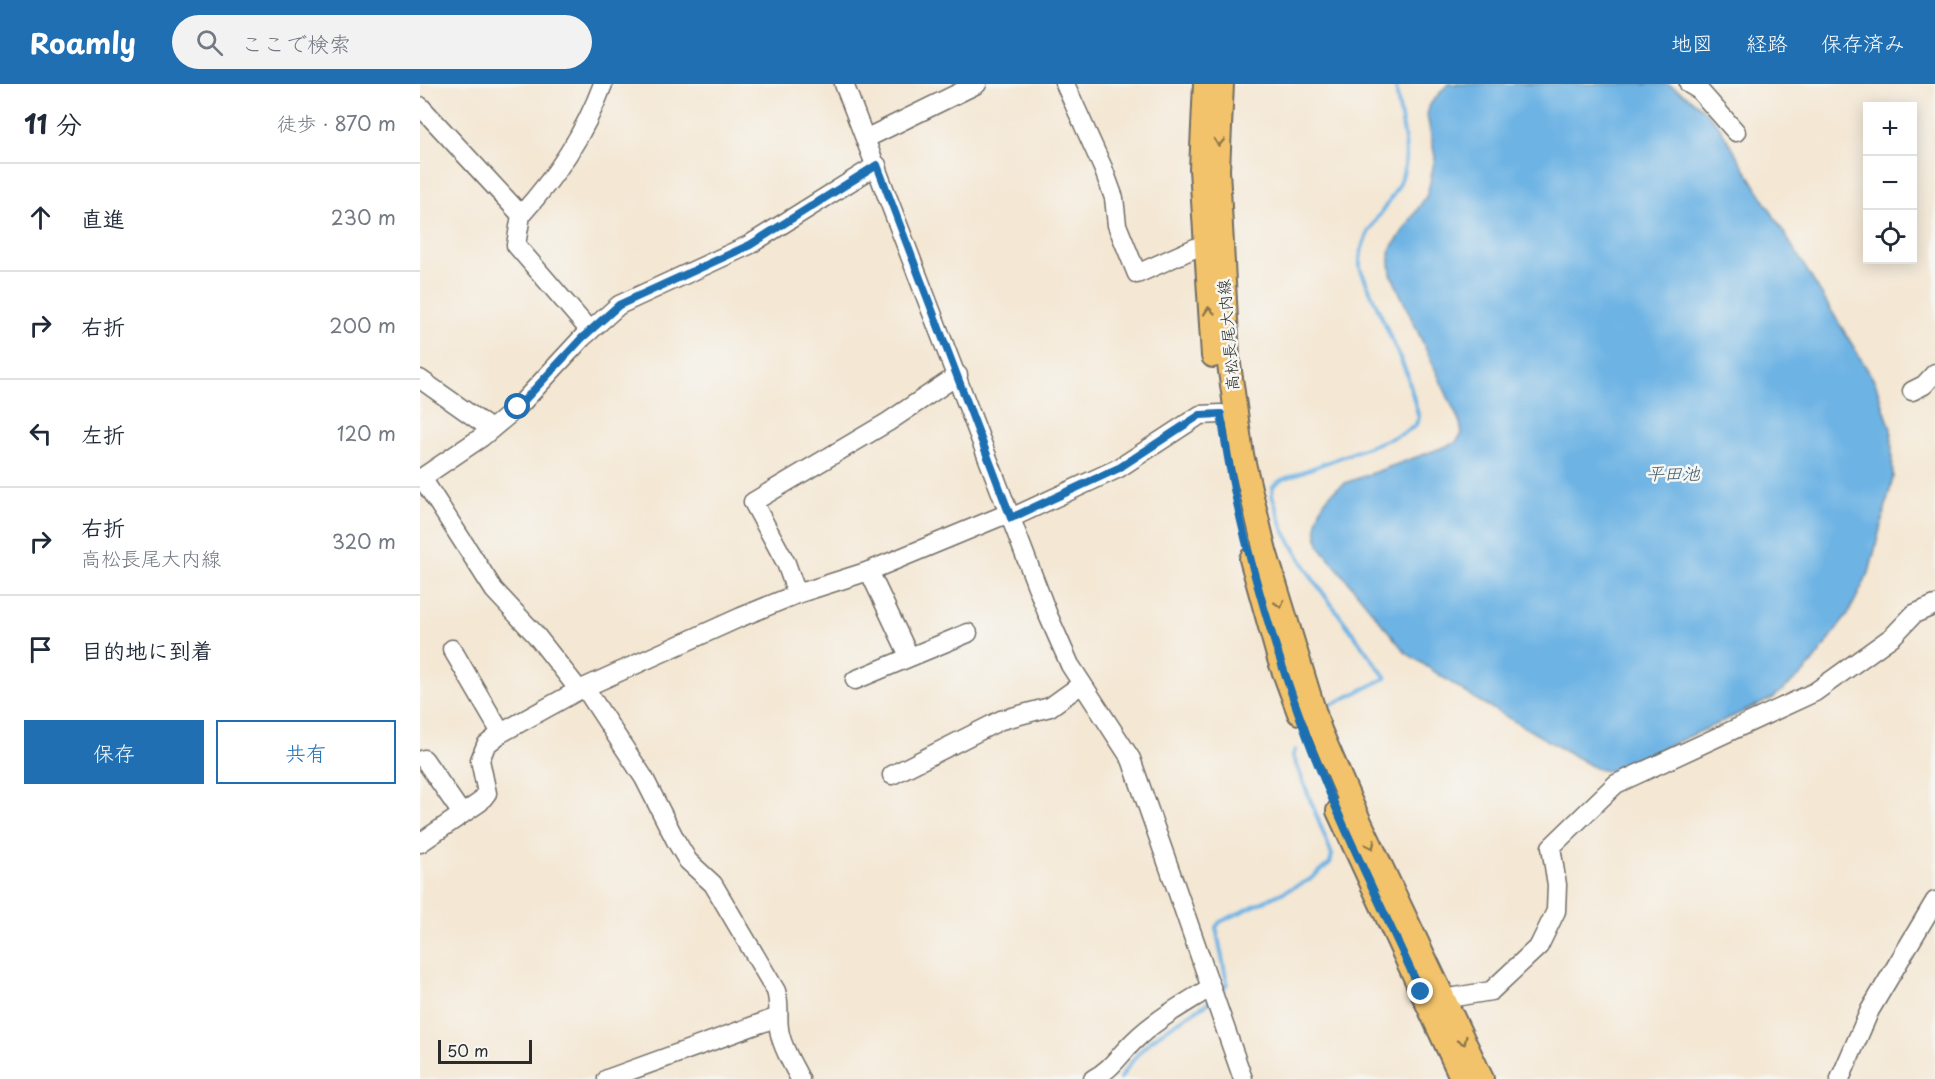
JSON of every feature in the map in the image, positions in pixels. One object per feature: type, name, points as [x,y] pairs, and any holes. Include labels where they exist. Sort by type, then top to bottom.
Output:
[{"type":"main road","name":"高松長尾大内線","points":[[1205,84],[1201,169],[1213,358],[1227,459],[1250,556],[1280,659],[1307,736],[1343,822],[1462,1079]]},
{"type":"main road","name":"高松長尾大内線","points":[[1222,84],[1218,170],[1228,357],[1242,455],[1265,551],[1320,730],[1436,1000],[1482,1079]]},
{"type":"street","points":[[590,331],[516,245],[521,215],[573,150],[591,117],[603,84]]},
{"type":"street","points":[[844,84],[958,375],[1047,615],[1070,665],[1131,759],[1243,1079]]},
{"type":"street","points":[[867,138],[977,84]]},
{"type":"street","points":[[1065,84],[1103,168],[1114,198],[1117,225],[1137,274],[1204,244]]},
{"type":"street","points":[[1697,86],[1736,132]]},
{"type":"street","points":[[420,105],[521,215]]},
{"type":"street","points":[[800,1079],[780,1036],[778,1017],[781,1007],[776,992],[713,884],[688,861],[644,778],[582,689],[494,590],[421,478],[491,429],[518,407],[590,331],[619,305],[750,245],[877,165]]},
{"type":"street","points":[[1912,391],[1924,385],[1935,373]]},
{"type":"street","points":[[797,594],[786,563],[753,502],[888,422],[958,375]]},
{"type":"street","points":[[420,379],[491,429]]},
{"type":"street","points":[[420,843],[462,814],[487,793],[480,760],[486,745],[501,733],[582,689],[797,594],[869,571],[1010,515],[1119,468],[1200,415],[1221,414]]},
{"type":"street","points":[[869,571],[909,657]]},
{"type":"street","points":[[1436,1000],[1491,991],[1539,946],[1556,911],[1557,885],[1551,847],[1607,790],[1815,692],[1893,636],[1914,614],[1935,606]]},
{"type":"street","points":[[855,680],[968,633]]},
{"type":"street","points":[[452,649],[501,733]]},
{"type":"street","points":[[892,776],[1001,720],[1050,707],[1082,684]]},
{"type":"street","points":[[424,759],[462,814]]},
{"type":"street","points":[[1840,1079],[1870,1010],[1935,901]]},
{"type":"street","points":[[1093,1079],[1106,1072],[1133,1041],[1155,1022],[1211,987]]},
{"type":"street","points":[[607,1079],[778,1017]]},
{"type":"water","name":"平田池","points":[[1448,84],[1667,84],[1689,97],[1719,126],[1875,382],[1891,429],[1893,478],[1869,573],[1848,614],[1806,671],[1773,698],[1618,769],[1606,771],[1595,768],[1474,698],[1405,652],[1320,547],[1317,537],[1317,519],[1320,511],[1336,489],[1345,483],[1455,443],[1462,434],[1460,423],[1391,274],[1389,252],[1427,195],[1435,157],[1427,115],[1430,104]]},
{"type":"waterway","points":[[1329,706],[1386,678],[1312,578],[1284,531],[1272,495],[1273,486],[1281,480],[1402,434],[1415,426],[1419,418],[1407,374],[1360,268],[1364,242],[1397,189],[1405,166],[1405,142],[1396,84]]},
{"type":"waterway","points":[[1220,995],[1227,983],[1216,927],[1220,922],[1309,880],[1330,863],[1332,855],[1293,756],[1295,750]]},
{"type":"waterway","points":[[1120,1079],[1140,1052],[1160,1033],[1211,1001]]},
{"type":"route","points":[[518,407],[582,338],[619,305],[640,294],[696,272],[750,245],[877,165],[1011,518],[1085,486],[1119,468],[1200,415],[1221,414],[1227,459],[1250,556],[1280,659],[1307,736],[1338,811],[1421,992]]}]
